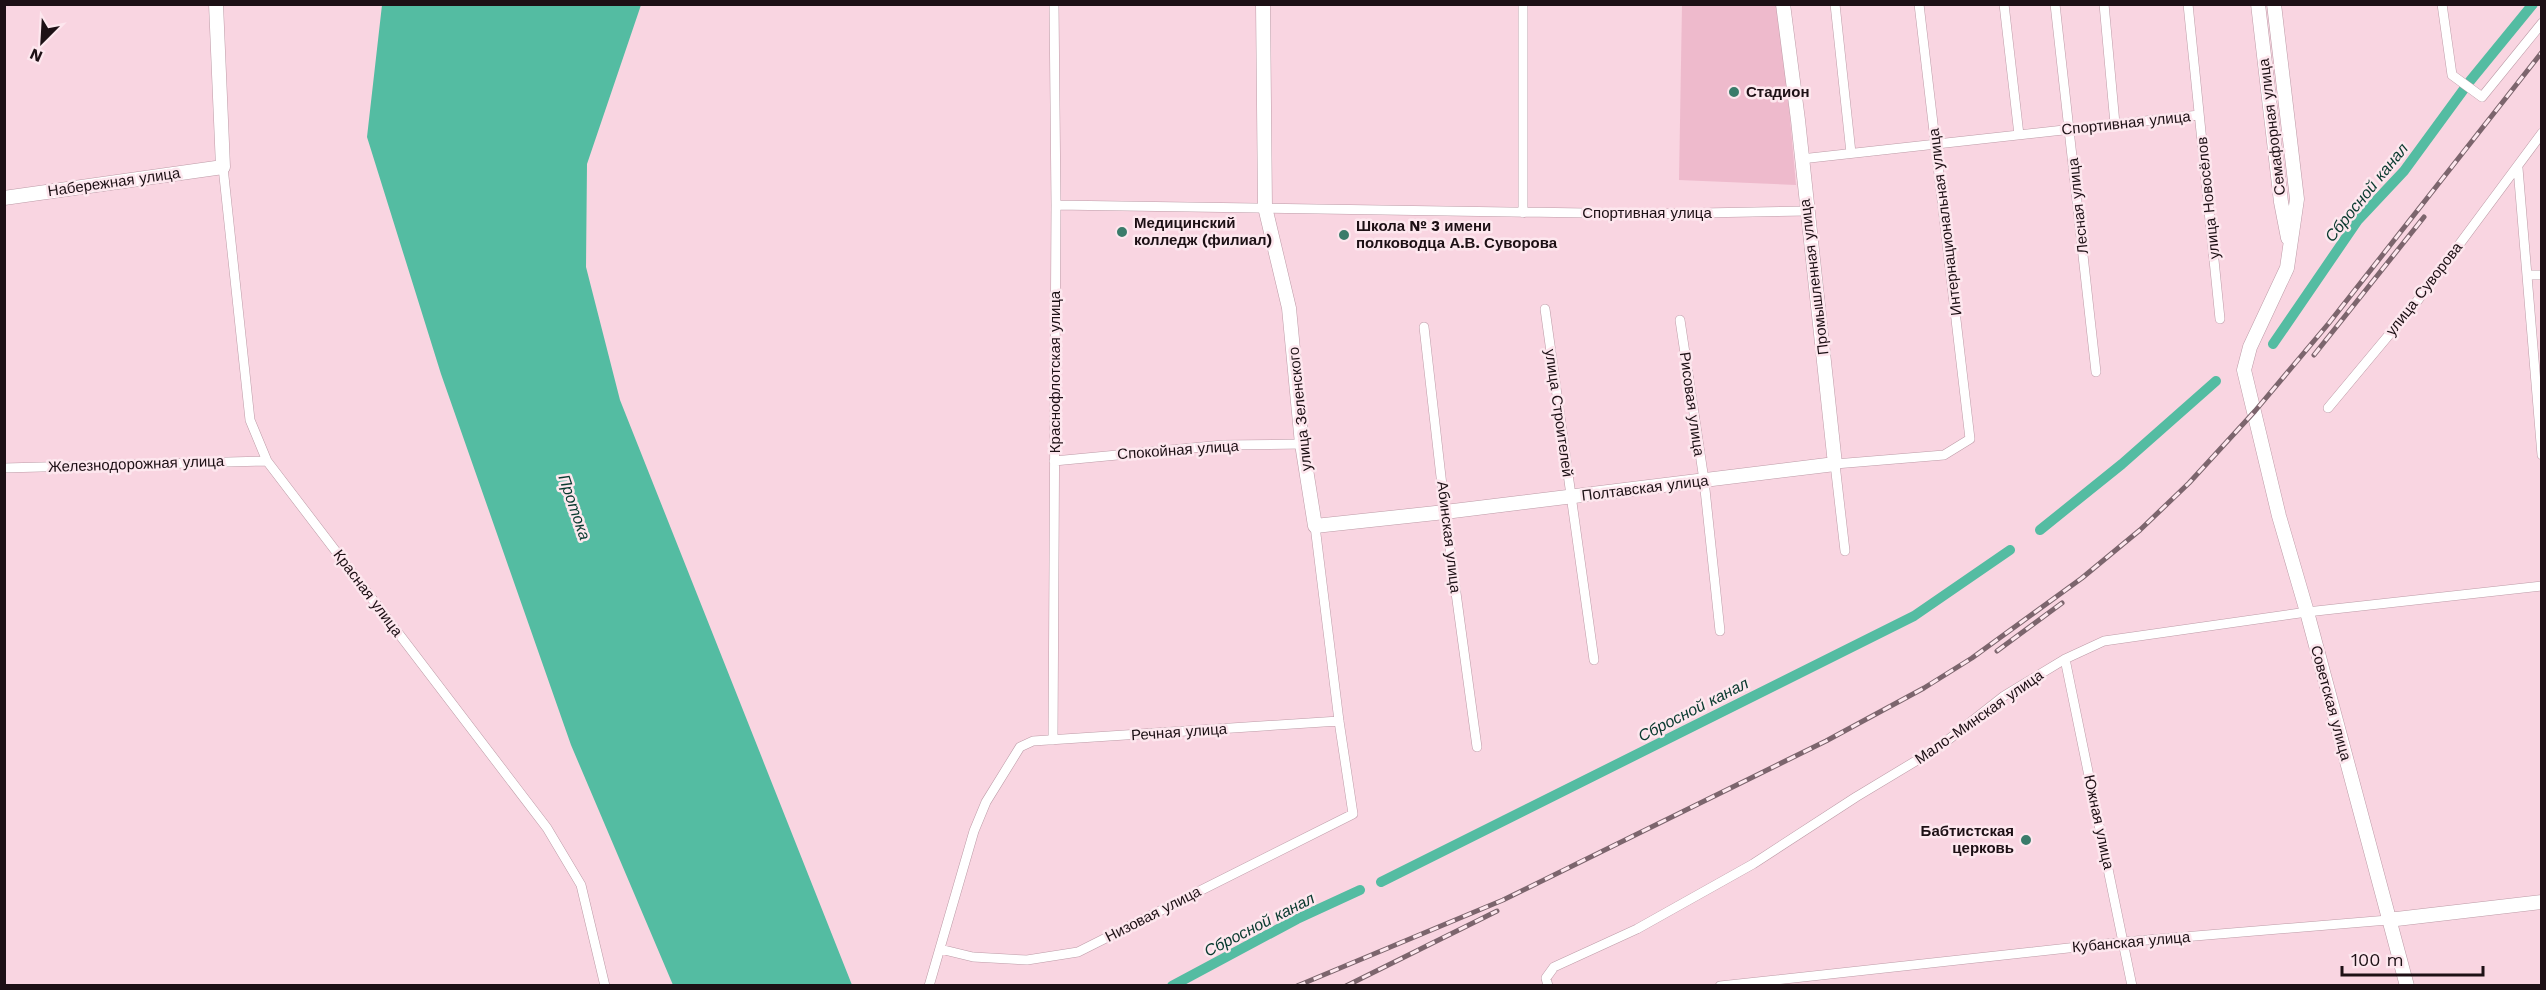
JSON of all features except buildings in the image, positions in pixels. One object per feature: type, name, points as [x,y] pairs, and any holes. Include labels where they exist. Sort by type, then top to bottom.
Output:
[{"type":"street","points":[[216,4],[223,167]]},
{"type":"street","name":"Краснофлотская улица","points":[[1053,740],[1056,205],[1054,4]]},
{"type":"street","name":"улица Зеленского","points":[[1263,4],[1265,207],[1289,308],[1302,444],[1353,814]]},
{"type":"street","points":[[1523,4],[1523,213]]},
{"type":"street","name":"Промышленная улица","points":[[1783,4],[1845,551]]},
{"type":"street","points":[[1835,4],[1851,153]]},
{"type":"street","name":"Интернациональная улица","points":[[1919,4],[1970,439]]},
{"type":"street","points":[[2004,4],[2019,135]]},
{"type":"street","name":"Лесная улица","points":[[2055,4],[2096,372]]},
{"type":"street","points":[[2104,4],[2115,124]]},
{"type":"street","name":"улица Новосёлов","points":[[2188,4],[2220,319]]},
{"type":"street","name":"Семафорная улица","points":[[2258,4],[2281,201],[2290,249]]},
{"type":"street","name":"Семафорная улица","points":[[2257,420],[2244,370],[2250,347],[2287,268],[2297,199],[2274,4]]},
{"type":"street","points":[[2442,4],[2452,75],[2482,98],[2541,23]]},
{"type":"street","name":"Спортивная улица","points":[[1802,159],[2199,115]]},
{"type":"street","name":"улица Суворова","points":[[2328,408],[2418,300],[2518,168],[2541,133]]},
{"type":"street","name":"Набережная улица","points":[[4,198],[223,167]]},
{"type":"street","name":"Красная улица","points":[[223,167],[250,420],[267,460],[547,828],[581,885],[605,986]]},
{"type":"street","points":[[2518,168],[2541,455]]},
{"type":"street","points":[[2281,201],[2289,209],[2293,207],[2297,199]]},
{"type":"street","name":"Спортивная улица","points":[[1056,205],[1523,213],[1649,214],[1806,211]]},
{"type":"street","points":[[2528,275],[2541,275]]},
{"type":"street","name":"улица Строителей","points":[[1545,309],[1594,660]]},
{"type":"street","name":"Рисовая улица","points":[[1680,320],[1704,480],[1720,632]]},
{"type":"street","name":"Абинская улица","points":[[1424,327],[1445,512],[1477,747]]},
{"type":"street","name":"Советская улица","points":[[2257,420],[2279,516],[2407,986]]},
{"type":"street","name":"Полтавская улица","points":[[1315,526],[1835,464],[1944,455],[1970,439]]},
{"type":"street","name":"Спокойная улица","points":[[1054,461],[1223,446],[1302,444]]},
{"type":"street","name":"Железнодорожная улица","points":[[4,468],[267,460]]},
{"type":"street","name":"Мало-Минская улица","points":[[1548,986],[1546,978],[1554,968],[1637,929],[1753,864],[1856,797],[1940,747],[2004,696],[2065,659],[2104,641],[2307,612],[2541,586]]},
{"type":"street","name":"Южная улица","points":[[2065,659],[2132,986]]},
{"type":"street","name":"Речная улица","points":[[940,949],[974,831],[986,802],[1020,747],[1033,741],[1339,721]]},
{"type":"street","name":"Низовая улица","points":[[940,949],[974,957],[1027,960],[1078,952],[1353,814]]},
{"type":"street","name":"Кубанская улица","points":[[1720,986],[1805,981],[2123,942],[2388,920],[2541,902]]},
{"type":"street","points":[[929,986],[940,949]]},
{"type":"shaded area","name":"Стадион","points":[[1682,5],[1780,5],[1796,185],[1679,180]]},
{"type":"water","name":"Протока","points":[[382,5],[641,5],[587,164],[586,267],[620,400],[852,985],[673,985],[571,745],[441,374],[367,137]]},
{"type":"waterway","name":"Сбросной канал","points":[[2470,81],[2533,4]]},
{"type":"waterway","name":"Сбросной канал","points":[[2273,344],[2358,220],[2404,171],[2464,89]]},
{"type":"waterway","name":"Сбросной канал","points":[[2040,530],[2122,464],[2216,381]]},
{"type":"waterway","name":"Сбросной канал","points":[[1381,882],[1914,616],[2010,550]]},
{"type":"waterway","name":"Сбросной канал","points":[[1172,986],[1297,919],[1360,890]]},
{"type":"railway","points":[[1297,986],[1503,900],[1826,741],[1924,688],[1972,658],[2082,578],[2140,530],[2189,483],[2255,411],[2329,323],[2542,52]]},
{"type":"railway","points":[[2314,355],[2424,217]]},
{"type":"railway","points":[[1997,651],[2062,603]]},
{"type":"railway","points":[[1346,986],[1497,911]]},
{"type":"place","name":"Стадион","points":[[1734,92]]},
{"type":"place","name":"Медицинский колледж (филиал)","points":[[1122,232]]},
{"type":"place","name":"Школа № 3 имени полководца А.В. Суворова","points":[[1344,235]]},
{"type":"place","name":"Бабтистская церковь","points":[[2026,840]]}]
